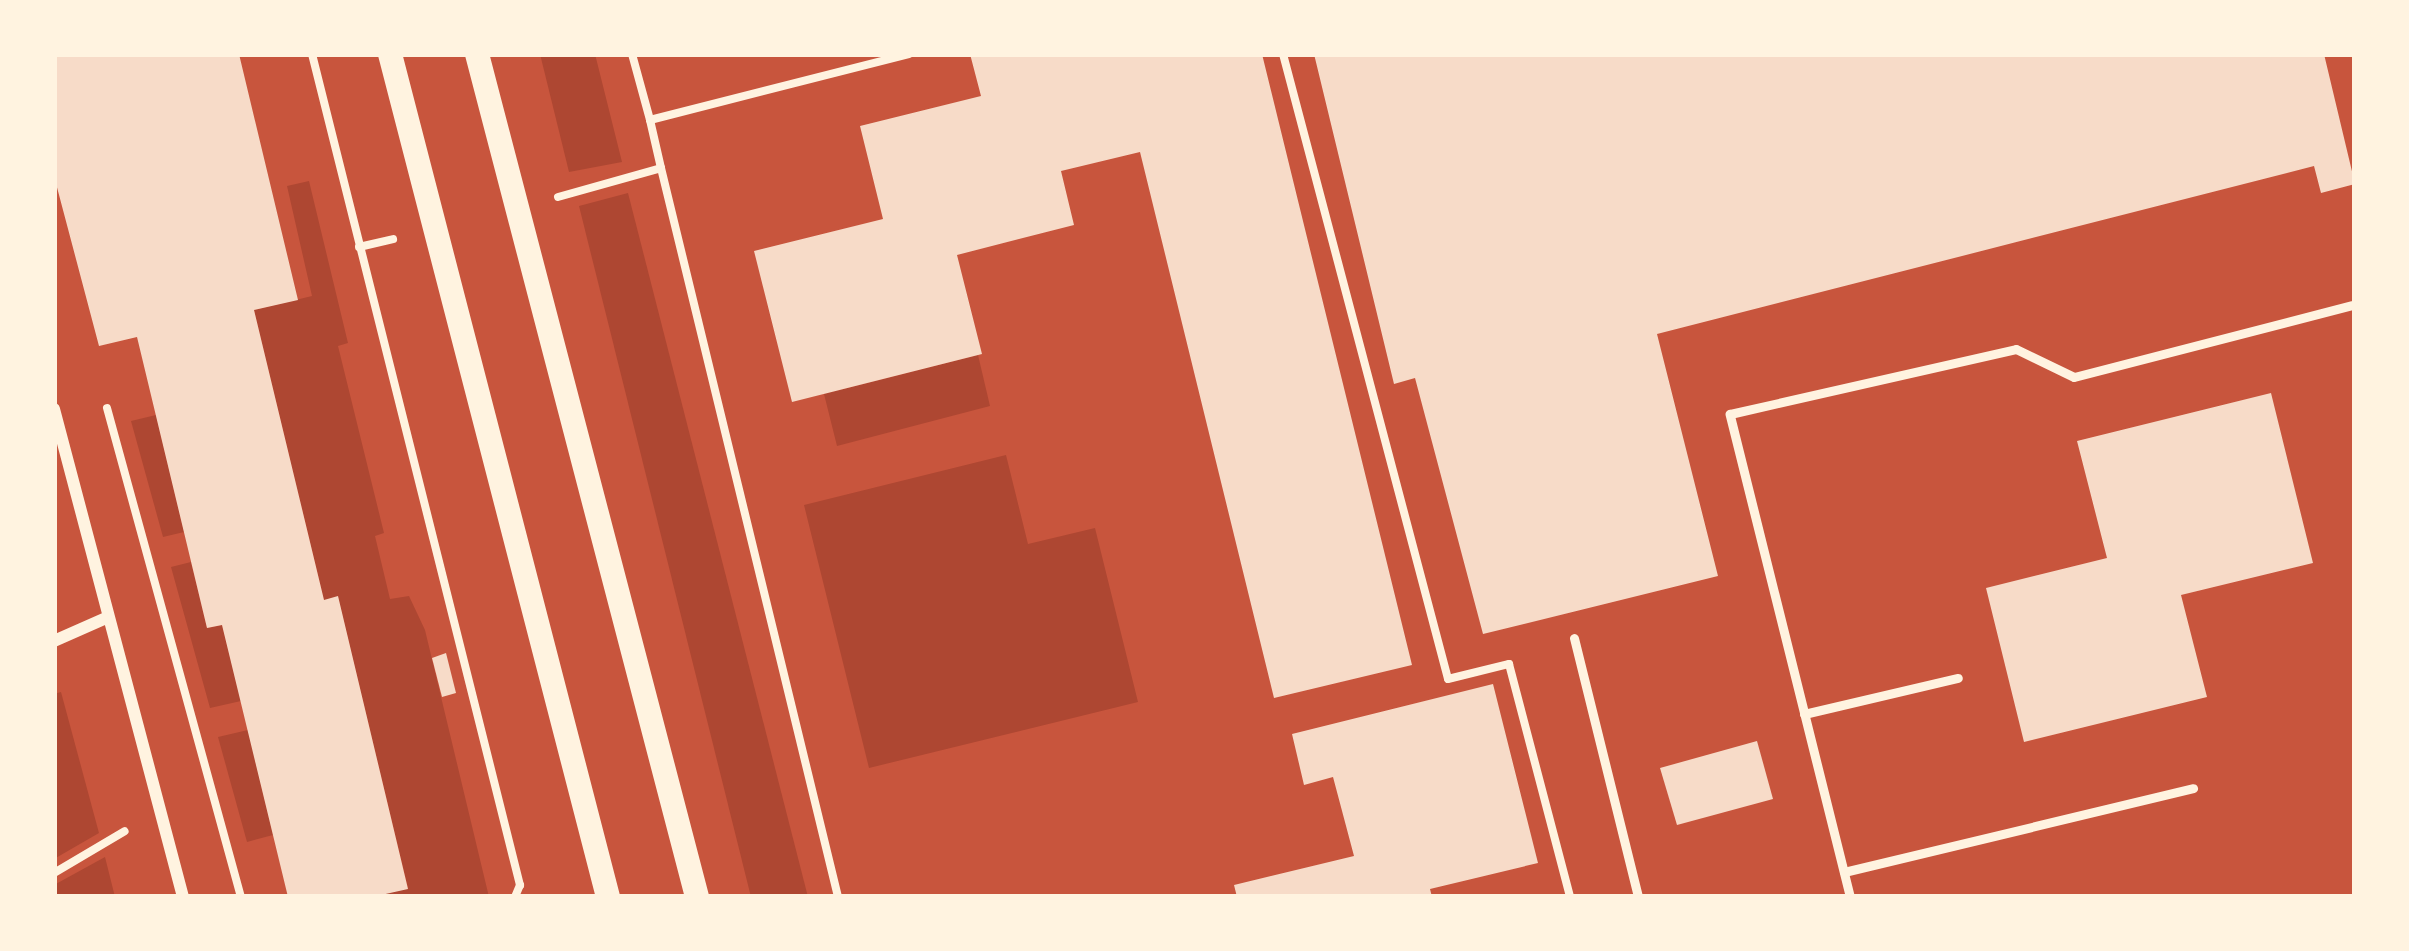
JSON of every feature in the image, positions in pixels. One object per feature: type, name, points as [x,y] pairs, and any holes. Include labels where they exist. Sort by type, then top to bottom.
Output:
[{"type":"main road","points":[[390,54],[608,897]]},
{"type":"main road","points":[[477,54],[697,897]]},
{"type":"street","points":[[54,409],[183,897]]},
{"type":"street","points":[[54,641],[106,618]]},
{"type":"lane","points":[[1850,897],[1730,414],[2016,349],[2074,377],[2352,305]]},
{"type":"lane","points":[[1574,638],[1638,897]]},
{"type":"lane","points":[[1804,714],[1958,679]]},
{"type":"lane","points":[[1844,872],[2193,788]]},
{"type":"path","points":[[312,54],[520,885],[514,897]]},
{"type":"path","points":[[632,54],[650,121],[909,54]]},
{"type":"path","points":[[1283,54],[1448,679],[1509,664],[1570,897]]},
{"type":"path","points":[[661,167],[838,897]]},
{"type":"path","points":[[107,408],[241,897]]},
{"type":"path","points":[[54,873],[159,811]]},
{"type":"shaded area","points":[[540,54],[595,54],[622,162],[569,172]]},
{"type":"shaded area","points":[[309,181],[348,343],[338,346],[384,533],[375,536],[390,599],[409,596],[425,630],[489,897],[372,897],[408,888],[338,597],[324,600],[254,310],[312,296],[287,186]]},
{"type":"shaded area","points":[[628,193],[808,897],[751,897],[579,206]]},
{"type":"shaded area","points":[[978,355],[990,406],[837,446],[824,394]]},
{"type":"shaded area","points":[[156,415],[184,532],[163,537],[131,421]]},
{"type":"shaded area","points":[[1006,455],[1028,544],[1095,528],[1138,702],[869,768],[804,505]]},
{"type":"shaded area","points":[[191,562],[207,628],[222,625],[241,701],[210,708],[171,567]]},
{"type":"shaded area","points":[[61,692],[99,833],[54,859],[54,694]]},
{"type":"shaded area","points":[[248,730],[273,835],[247,842],[218,737]]},
{"type":"shaded area","points":[[105,857],[115,897],[54,897],[54,885]]},
{"type":"building","points":[[54,54],[239,54],[298,300],[254,310],[324,600],[338,596],[408,889],[372,897],[288,897],[222,625],[207,628],[137,337],[99,346],[54,176]]},
{"type":"building","points":[[970,54],[1262,54],[1412,665],[1274,698],[1140,152],[1061,171],[1074,225],[957,255],[982,354],[792,402],[754,251],[883,219],[860,126],[981,96]]},
{"type":"building","points":[[1314,54],[2324,54],[2355,184],[2321,193],[2314,166],[1657,334],[1718,576],[1483,634],[1415,378],[1394,384]]},
{"type":"building","points":[[2271,393],[2313,563],[2181,595],[2207,697],[2024,742],[1986,588],[2107,558],[2077,441]]},
{"type":"building","points":[[446,653],[456,693],[442,697],[432,658]]},
{"type":"building","points":[[1493,684],[1538,863],[1430,889],[1432,897],[1237,897],[1234,885],[1354,856],[1333,777],[1304,785],[1292,734]]},
{"type":"building","points":[[1757,741],[1773,799],[1677,825],[1660,768]]}]
